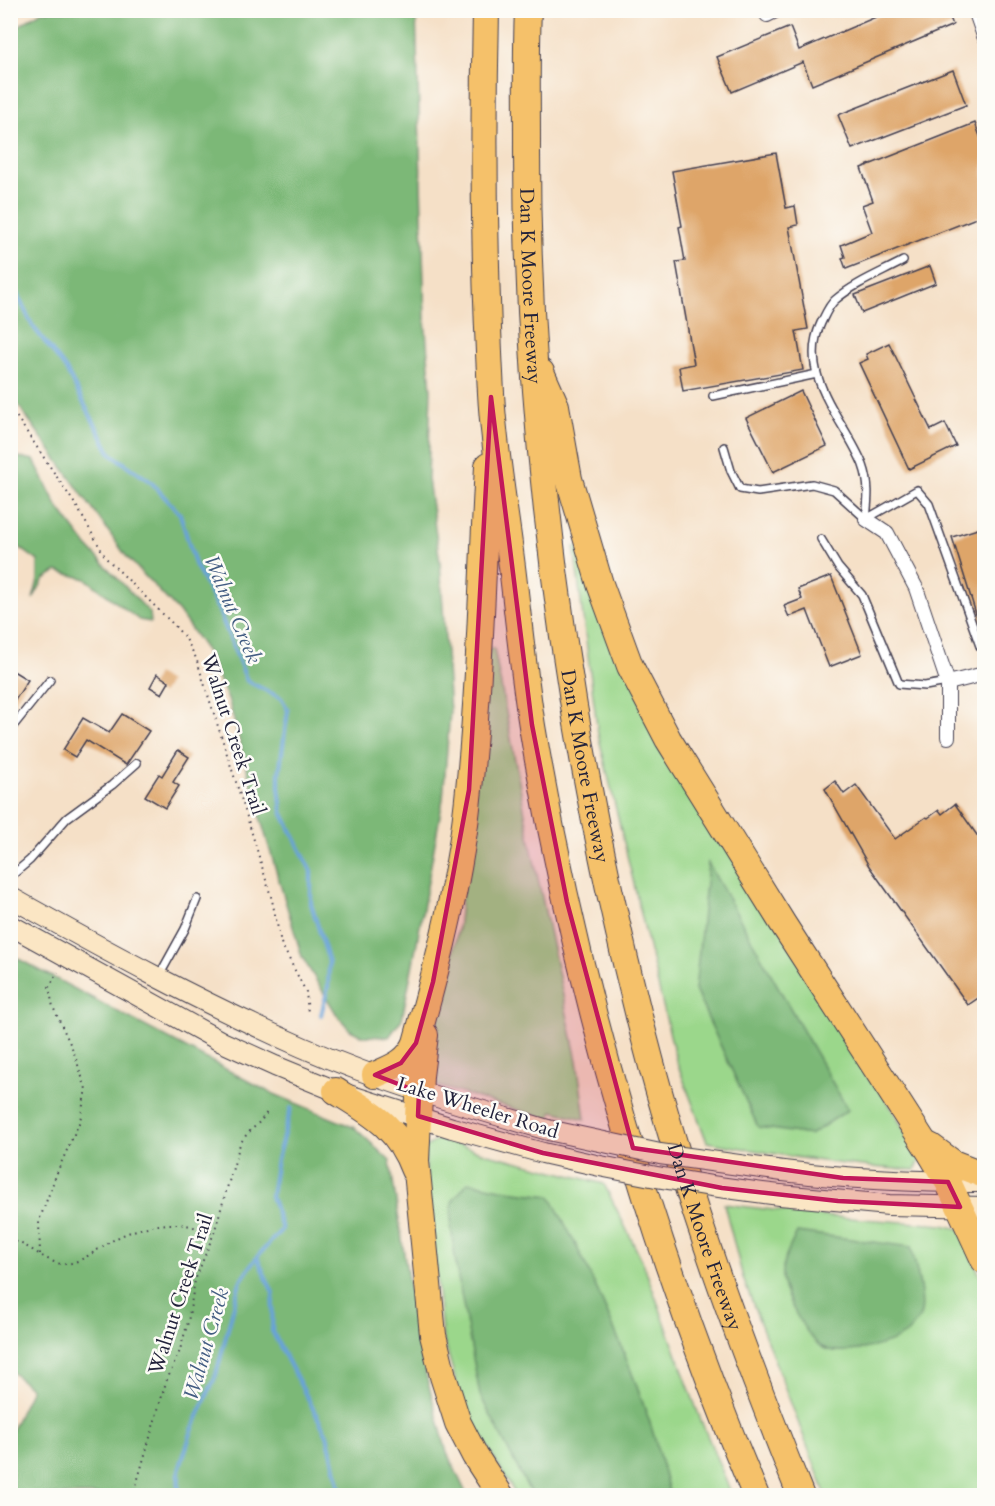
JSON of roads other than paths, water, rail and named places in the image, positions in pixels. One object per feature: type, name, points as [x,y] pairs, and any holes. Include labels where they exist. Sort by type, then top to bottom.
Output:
[{"type":"highway","points":[[375,1075],[399,1065],[412,1052],[433,982],[453,894],[469,790],[491,397],[484,190],[486,10]]},
{"type":"highway","name":"Dan K Moore Freeway","points":[[528,10],[527,196],[533,355],[549,537],[565,653],[589,791],[645,1041],[686,1180],[735,1327],[801,1496]]},
{"type":"highway","points":[[533,355],[556,406],[569,479],[600,584],[630,666],[669,739],[783,924],[948,1182],[972,1207],[984,1260]]},
{"type":"highway","points":[[491,397],[532,725],[567,902],[608,1068],[661,1243],[720,1410],[756,1496]]},
{"type":"highway","points":[[433,982],[419,1104],[416,1161],[433,1335],[458,1423],[475,1456],[501,1496]]},
{"type":"highway","points":[[336,1091],[388,1126],[403,1146],[417,1178]]},
{"type":"highway","points":[[924,1142],[953,1163],[984,1175]]},
{"type":"main road","name":"Lake Wheeler Road","points":[[10,897],[158,978],[304,1048],[375,1075],[419,1104],[543,1153],[646,1175],[722,1188],[889,1205],[972,1207]]},
{"type":"main road","name":"Lake Wheeler Road","points":[[10,925],[222,1042],[336,1091],[419,1104],[660,1154],[843,1178],[984,1182]]},
{"type":"street","points":[[975,10],[984,36]]},
{"type":"street","points":[[866,519],[887,533],[916,588],[947,682],[948,738]]},
{"type":"street","points":[[947,682],[984,674]]},
{"type":"lane","points":[[866,519],[869,491],[863,465],[818,381],[813,347],[816,334],[833,301],[850,289],[903,261]]},
{"type":"lane","points":[[713,396],[817,374]]},
{"type":"lane","points":[[724,447],[731,471],[740,489],[758,492],[812,484],[834,490],[866,519]]},
{"type":"lane","points":[[866,519],[917,490],[929,504],[940,539],[982,646]]},
{"type":"lane","points":[[821,539],[838,567],[862,595],[899,684],[925,686],[947,682]]},
{"type":"lane","points":[[10,730],[50,680]]},
{"type":"lane","points":[[10,877],[30,860],[67,818],[112,785],[137,763]]},
{"type":"lane","points":[[158,978],[185,929],[197,899]]},
{"type":"waterway","name":"Walnut Creek","points":[[10,279],[32,325],[65,368],[111,454],[151,482],[180,514],[195,564],[219,611],[247,681],[281,698],[288,710],[279,787],[282,812],[311,871],[311,904],[329,962],[328,987],[321,1015]]},
{"type":"waterway","name":"Walnut Creek","points":[[178,1496],[179,1470],[192,1430],[216,1375],[240,1282],[257,1257],[282,1229],[271,1196],[277,1159],[291,1108]]},
{"type":"waterway","points":[[257,1257],[273,1293],[272,1331],[327,1435],[342,1496]]}]
